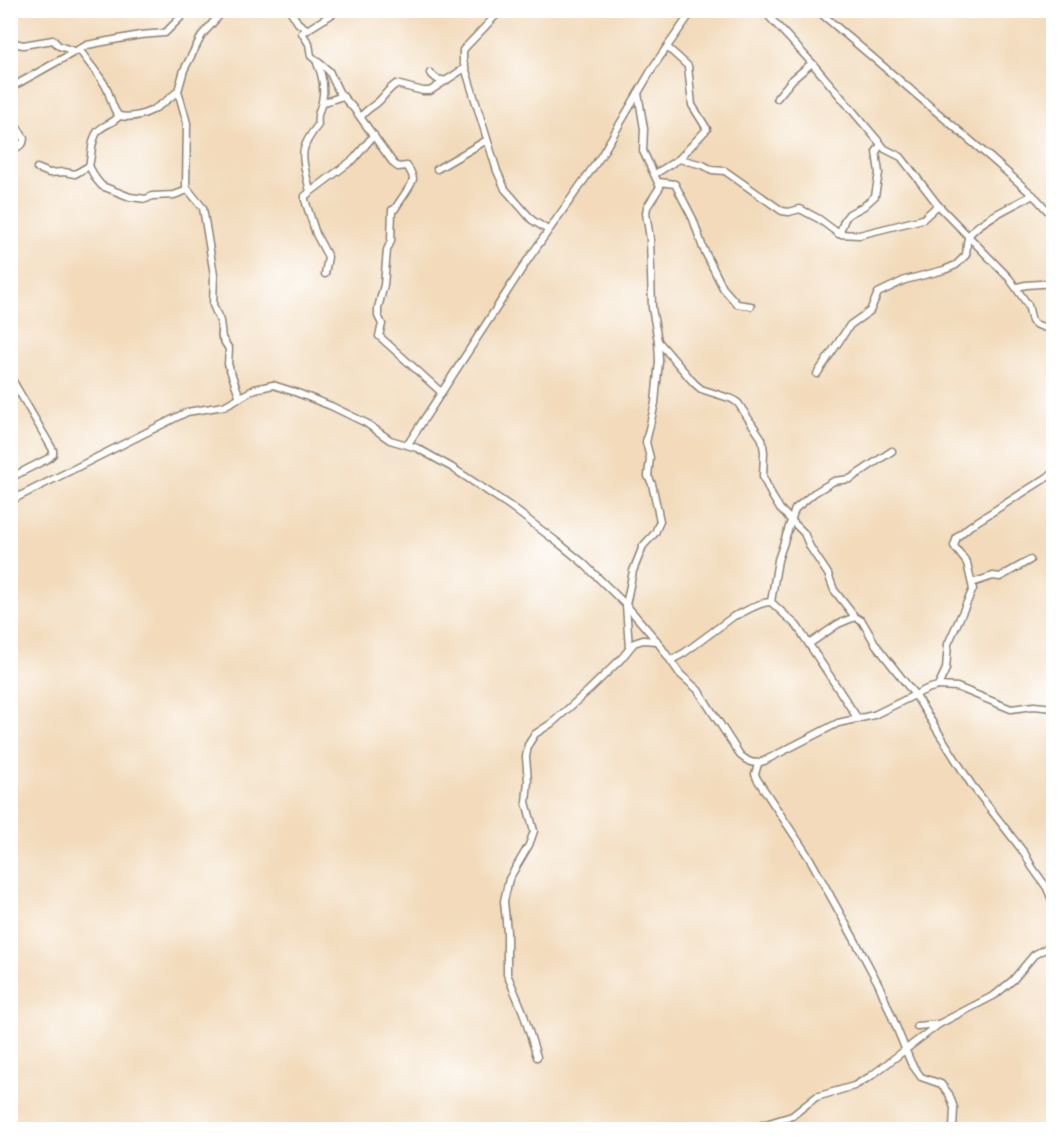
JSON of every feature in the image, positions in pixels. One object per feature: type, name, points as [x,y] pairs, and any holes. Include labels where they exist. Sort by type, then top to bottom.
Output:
[{"type":"street","points":[[10,88],[77,50],[93,44],[165,33],[188,10]]},
{"type":"street","points":[[225,10],[202,35],[184,70],[178,91],[187,123],[186,180],[188,190],[204,214],[214,275],[213,303],[220,321],[222,338],[229,349],[228,364],[240,398]]},
{"type":"street","points":[[290,10],[298,23],[308,30]]},
{"type":"street","points":[[339,10],[302,33],[309,44],[311,56],[329,71],[339,92],[361,117],[394,164],[398,167],[407,166],[413,178],[413,183],[392,210],[391,242],[387,250],[384,285],[378,308],[378,316],[382,324],[379,336],[441,392]]},
{"type":"street","points":[[501,10],[463,50],[465,68],[505,189],[532,220],[548,230]]},
{"type":"street","points":[[408,444],[548,230],[601,156],[638,93],[693,10]]},
{"type":"street","points":[[763,10],[881,144],[890,152],[901,157],[936,208],[944,211],[1017,288],[1028,305],[1032,321],[1053,331]]},
{"type":"street","points":[[817,10],[1033,195],[1053,218]]},
{"type":"street","points":[[10,42],[23,45],[53,39],[61,47],[77,50],[104,83],[119,116]]},
{"type":"street","points":[[655,174],[679,159],[708,129],[692,105],[688,66],[667,47]]},
{"type":"street","points":[[310,192],[302,152],[318,125],[316,113],[322,103],[323,83],[317,62]]},
{"type":"street","points":[[777,98],[792,80],[812,63]]},
{"type":"street","points":[[361,117],[396,84],[430,91],[465,68]]},
{"type":"street","points":[[430,73],[437,79],[446,81]]},
{"type":"street","points":[[119,116],[133,117],[147,113],[178,91]]},
{"type":"street","points":[[629,648],[626,605],[633,571],[643,546],[655,533],[660,521],[652,484],[648,476],[650,462],[646,442],[655,403],[658,341],[652,308],[650,239],[646,213],[647,207],[660,190],[659,182],[643,152],[644,129],[638,93]]},
{"type":"street","points":[[322,103],[343,96]]},
{"type":"street","points":[[10,116],[24,138],[23,143],[10,153]]},
{"type":"street","points":[[119,116],[114,122],[99,130],[96,135],[89,166],[102,186],[130,197],[146,199],[152,196],[174,195],[188,190]]},
{"type":"street","points":[[325,274],[328,257],[316,234],[305,196],[354,159],[374,135]]},
{"type":"street","points":[[437,169],[487,140]]},
{"type":"street","points":[[839,234],[849,214],[864,206],[875,196],[879,173],[876,152],[881,144]]},
{"type":"street","points":[[679,159],[703,165],[712,171],[725,171],[782,211],[800,209],[839,234],[859,235],[906,224],[923,219],[936,208]]},
{"type":"street","points":[[37,168],[49,173],[75,174],[89,166]]},
{"type":"street","points":[[659,182],[675,184],[723,288],[737,304],[750,306]]},
{"type":"street","points":[[817,374],[850,325],[870,311],[878,293],[905,280],[944,270],[956,264],[966,255],[969,236],[990,218],[1033,195]]},
{"type":"street","points":[[1017,288],[1053,283]]},
{"type":"street","points":[[658,341],[694,383],[702,389],[738,403],[764,444],[764,481],[780,509],[804,532],[810,547],[828,574],[834,590],[855,617],[862,621],[876,645],[915,694],[971,784],[1025,854],[1047,888],[1053,909]]},
{"type":"street","points":[[10,376],[53,450],[53,454],[10,478]]},
{"type":"street","points":[[10,501],[187,412],[224,406],[255,389],[273,385],[318,400],[366,423],[390,440],[408,444],[451,467],[510,506],[582,562],[626,605],[657,641],[680,674],[698,690],[740,755],[747,761],[758,764],[838,723],[881,713],[915,694],[938,686],[962,688],[1011,709],[1036,706],[1053,708]]},
{"type":"street","points":[[771,602],[778,560],[795,509],[814,493],[834,481],[850,479],[892,451]]},
{"type":"street","points":[[938,686],[946,669],[948,644],[973,589],[967,563],[954,546],[957,537],[970,526],[1053,473]]},
{"type":"street","points":[[972,583],[993,576],[1000,577],[1030,560]]},
{"type":"street","points":[[771,602],[797,626],[858,718]]},
{"type":"street","points":[[671,660],[734,616],[759,604],[771,602]]},
{"type":"street","points":[[809,644],[838,624],[855,617]]},
{"type":"street","points":[[537,1057],[523,1012],[507,974],[504,901],[509,879],[534,831],[526,802],[528,746],[535,734],[552,723],[590,690],[629,648],[638,641],[657,641]]},
{"type":"street","points":[[758,764],[755,774],[757,779],[810,859],[859,946],[879,985],[911,1063],[918,1074],[941,1084],[949,1094],[954,1108],[953,1130]]},
{"type":"street","points":[[746,1130],[792,1116],[816,1097],[854,1086],[871,1076],[939,1024],[995,995],[1013,980],[1034,955],[1053,944]]},
{"type":"street","points":[[917,1026],[939,1024]]}]
